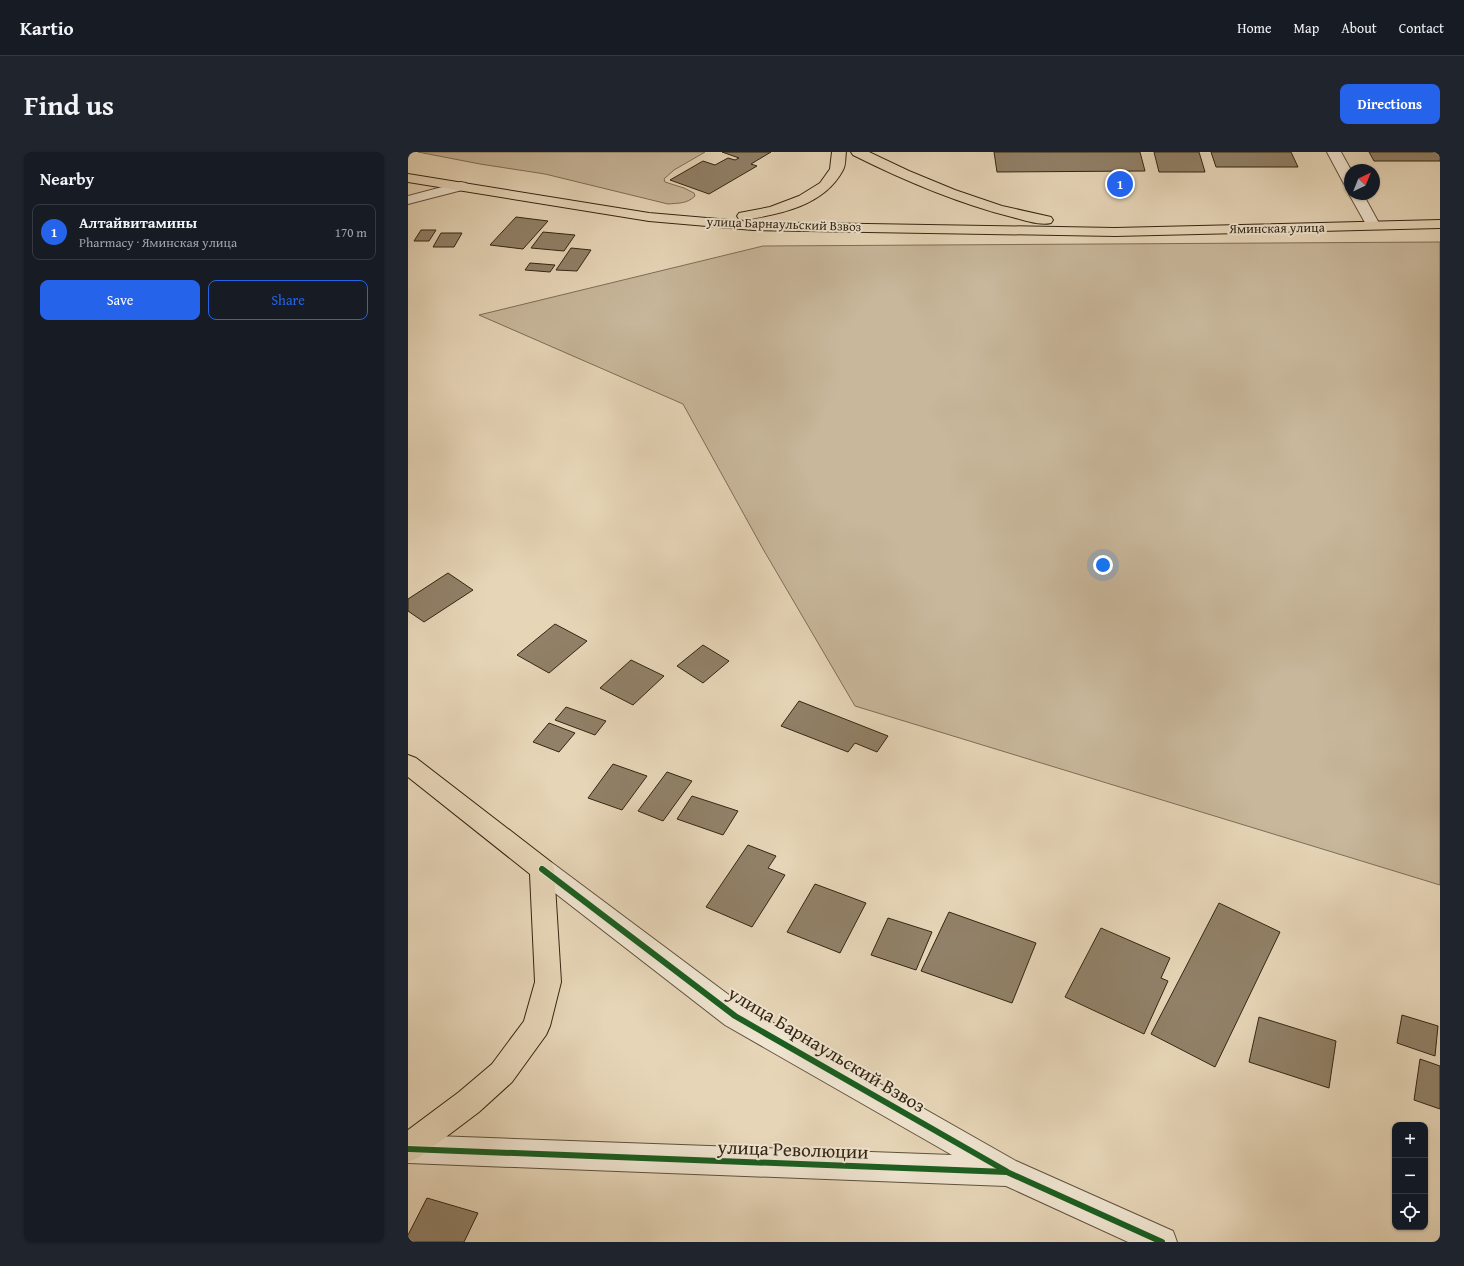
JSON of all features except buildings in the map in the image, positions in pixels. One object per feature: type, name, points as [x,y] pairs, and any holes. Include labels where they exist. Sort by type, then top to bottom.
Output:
[{"type":"main road","points":[[710,222],[773,211],[804,200],[825,186],[837,169],[839,152]]},
{"type":"main road","points":[[858,152],[898,173],[956,197],[1020,216],[1114,232]]},
{"type":"main road","name":"улица Барнаульский Взвоз","points":[[408,178],[649,217],[753,226],[1114,232]]},
{"type":"main road","name":"Яминская улица","points":[[1114,232],[1440,224]]},
{"type":"main road","name":"улица Барнаульский Взвоз","points":[[408,764],[542,869]]},
{"type":"main road","points":[[408,1148],[469,1102],[502,1073],[536,1026],[548,982],[542,869]]},
{"type":"street","points":[[1334,152],[1344,171]]},
{"type":"street","points":[[408,200],[461,186]]},
{"type":"street","points":[[1359,200],[1373,226]]},
{"type":"street","name":"улица Барнаульский Взвоз","points":[[542,869],[735,1016],[1008,1172]]},
{"type":"street","name":"улица Революции","points":[[408,1148],[1008,1172],[1162,1242]]},
{"type":"shaded area","points":[[418,152],[705,152],[674,170],[664,179],[665,182],[694,193],[695,196],[686,202],[668,204],[545,174],[480,164]]},
{"type":"shaded area","points":[[1440,242],[1440,885],[855,706],[763,549],[683,404],[479,315],[763,246]]},
{"type":"cycle path","points":[[542,869],[735,1016],[1006,1171]]},
{"type":"cycle path","points":[[408,1149],[1007,1172],[1162,1242]]},
{"type":"place","name":"Алтайвитамины","points":[[1120,184]]}]
